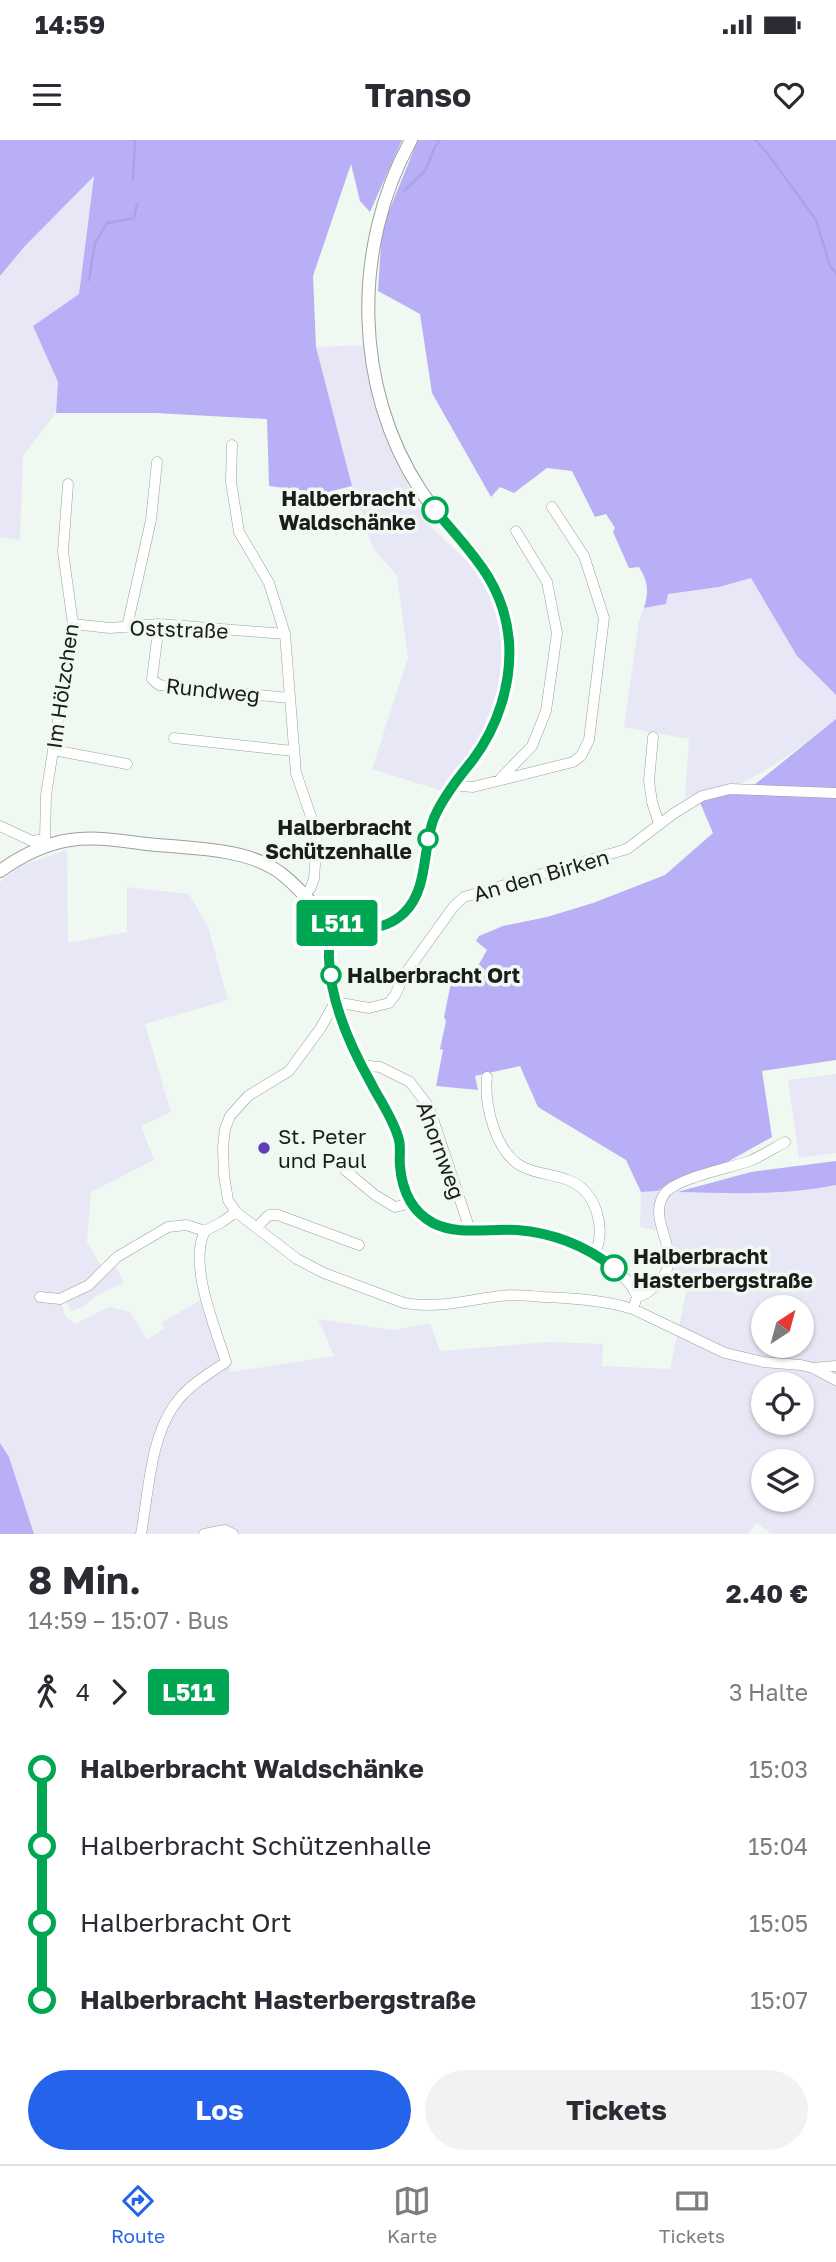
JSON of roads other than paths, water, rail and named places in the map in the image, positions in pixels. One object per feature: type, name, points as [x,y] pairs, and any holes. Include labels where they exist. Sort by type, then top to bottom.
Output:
[{"type":"main road","points":[[0,871],[47,842],[95,839],[247,857],[269,865],[285,875],[323,915],[349,927],[374,928],[394,920],[404,914],[416,896],[434,818],[455,782],[481,747],[501,704],[510,659],[507,628],[492,582],[474,554],[430,504],[412,477],[384,411],[373,360],[368,316],[371,264],[378,224],[399,163],[411,140]]},
{"type":"street","points":[[232,445],[231,482],[239,532],[269,583],[285,634],[296,774],[317,834],[314,879],[310,889],[304,894]]},
{"type":"street","points":[[127,626],[151,520],[157,462]]},
{"type":"street","name":"Im Hölzchen","points":[[47,842],[46,795],[73,624],[63,552],[68,484]]},
{"type":"street","points":[[455,782],[468,788],[573,762],[581,756],[589,740],[604,618],[584,556],[552,507]]},
{"type":"street","points":[[500,779],[532,746],[546,711],[557,633],[547,582],[516,531]]},
{"type":"street","name":"Oststraße","points":[[73,624],[110,628],[159,624],[285,634]]},
{"type":"street","name":"Rundweg","points":[[159,624],[152,679],[159,685],[289,698]]},
{"type":"street","points":[[653,737],[649,781],[659,824]]},
{"type":"street","points":[[174,738],[293,751]]},
{"type":"street","points":[[53,750],[127,764]]},
{"type":"street","name":"An den Birken","points":[[335,1002],[369,1008],[389,1003],[396,995],[405,974],[454,906],[464,897],[627,849],[702,796],[730,789],[836,793]]},
{"type":"street","points":[[0,825],[32,841],[47,842]]},
{"type":"street","points":[[334,922],[329,959],[335,1002],[362,1068],[400,1141],[403,1188],[411,1203],[421,1215],[437,1225],[470,1230],[517,1230],[570,1241],[596,1254],[631,1286],[636,1297],[633,1309]]},
{"type":"street","points":[[335,1002],[320,1029],[289,1071],[248,1096],[230,1116],[224,1136],[223,1161],[228,1200],[236,1212],[282,1250],[311,1267],[404,1303],[439,1305],[518,1295],[605,1302],[633,1309],[724,1353],[763,1362],[813,1368],[836,1366]]},
{"type":"street","name":"Ahornweg","points":[[362,1068],[380,1067],[410,1082],[429,1107],[470,1230]]},
{"type":"street","points":[[487,1077],[485,1093],[497,1138],[512,1159],[531,1170],[569,1180],[586,1192],[597,1211],[600,1225],[600,1241],[596,1254]]},
{"type":"street","points":[[636,1297],[646,1295],[660,1282],[669,1266],[671,1257],[660,1212],[661,1199],[665,1193],[678,1184],[752,1160],[785,1142]]},
{"type":"street","points":[[345,1170],[375,1195],[395,1207],[411,1203]]},
{"type":"street","points":[[142,1534],[159,1433],[178,1400],[193,1385],[226,1362],[199,1264],[200,1243],[205,1231],[236,1212]]},
{"type":"street","points":[[257,1227],[269,1215],[278,1215],[359,1245]]},
{"type":"street","points":[[40,1297],[60,1299],[89,1285],[117,1256],[168,1227],[186,1225],[205,1231]]},
{"type":"street","points":[[813,1368],[836,1380]]},
{"type":"street","points":[[204,1534],[225,1530],[233,1534]]},
{"type":"waterway","points":[[133,180],[135,140]]},
{"type":"waterway","points":[[404,191],[425,171],[440,140]]},
{"type":"waterway","points":[[755,140],[816,220],[830,266],[836,273]]},
{"type":"waterway","points":[[89,280],[95,243],[107,223],[134,218],[137,204]]},
{"type":"place","name":"Halberbracht Waldschänke","points":[[435,510]]},
{"type":"place","name":"Halberbracht Schützenhalle","points":[[428,839]]},
{"type":"place","name":"Halberbracht Ort","points":[[331,975]]},
{"type":"place","name":"St. Peter und Paul","points":[[264,1148]]},
{"type":"place","name":"Halberbracht Hasterbergstraße","points":[[614,1268]]}]
